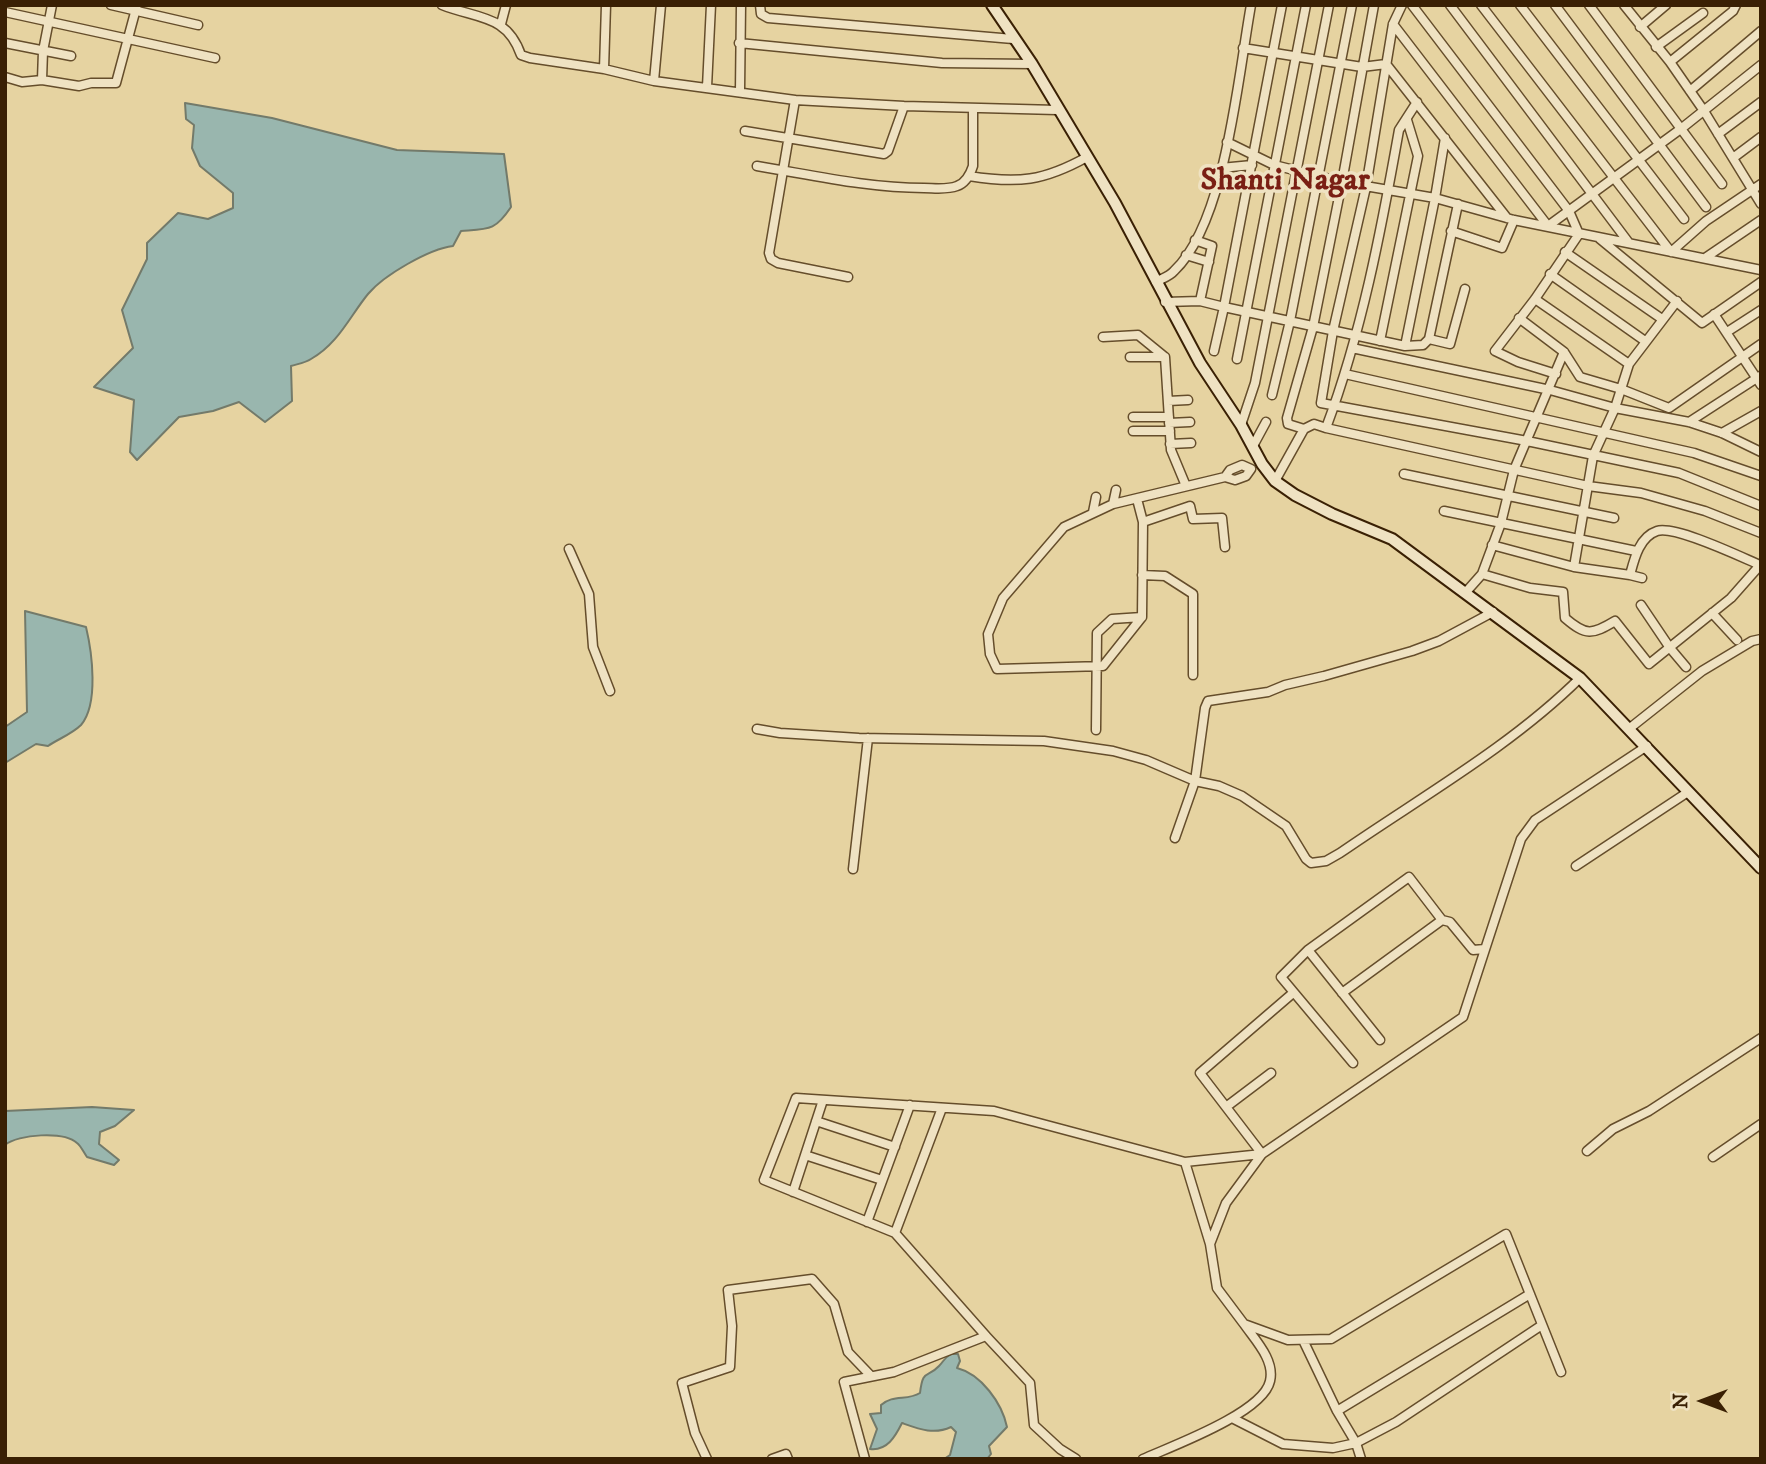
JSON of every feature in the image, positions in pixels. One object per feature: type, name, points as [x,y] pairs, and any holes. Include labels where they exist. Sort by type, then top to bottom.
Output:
[{"type":"street","points":[[42,80],[43,51],[52,5]]},
{"type":"street","points":[[111,5],[136,8],[198,25]]},
{"type":"street","points":[[442,5],[501,24],[513,34],[521,55],[604,69],[654,81],[795,100],[1057,110]]},
{"type":"street","points":[[501,24],[506,5]]},
{"type":"street","points":[[604,69],[606,5]]},
{"type":"street","points":[[654,81],[661,5]]},
{"type":"street","points":[[707,87],[711,5]]},
{"type":"street","points":[[740,91],[741,5]]},
{"type":"street","points":[[760,5],[761,14],[768,18],[1013,39]]},
{"type":"street","points":[[992,5],[1032,64],[1115,204],[1199,363],[1253,446],[1256,466],[1295,495],[1392,539],[1493,611],[1580,678],[1761,868]]},
{"type":"street","points":[[1156,282],[1174,272],[1195,240],[1213,203],[1227,142],[1251,5]]},
{"type":"street","points":[[1214,351],[1282,5]]},
{"type":"street","points":[[1237,359],[1306,5]]},
{"type":"street","points":[[1241,425],[1255,383],[1329,5]]},
{"type":"street","points":[[1272,395],[1290,321],[1352,5]]},
{"type":"street","points":[[1304,429],[1289,424],[1287,418],[1313,327],[1374,5]]},
{"type":"street","points":[[1402,5],[1393,24],[1366,187],[1320,400],[1324,404],[1527,441],[1679,473],[1761,506]]},
{"type":"street","points":[[1412,5],[1569,211],[1579,234]]},
{"type":"street","points":[[1450,5],[1629,243]]},
{"type":"street","points":[[1481,5],[1671,252]]},
{"type":"street","points":[[1520,5],[1684,219]]},
{"type":"street","points":[[1555,5],[1706,207]]},
{"type":"street","points":[[1624,5],[1670,62],[1704,111],[1761,204]]},
{"type":"street","points":[[1640,27],[1667,5]]},
{"type":"street","points":[[1670,62],[1733,11],[1736,5]]},
{"type":"street","points":[[1593,7],[1723,184]]},
{"type":"street","points":[[5,77],[22,82],[42,80],[79,86],[116,83],[136,8]]},
{"type":"street","points":[[5,12],[215,58]]},
{"type":"street","points":[[1656,47],[1703,13]]},
{"type":"street","points":[[1393,24],[1548,226]]},
{"type":"street","points":[[1690,91],[1761,31]]},
{"type":"street","points":[[5,43],[71,56]]},
{"type":"street","points":[[739,43],[942,62],[1032,64]]},
{"type":"street","points":[[1243,48],[1362,67],[1386,64]]},
{"type":"street","points":[[1386,64],[1511,219]]},
{"type":"street","points":[[1548,226],[1661,144],[1761,65]]},
{"type":"street","points":[[795,100],[769,253],[771,259],[778,263],[848,277]]},
{"type":"street","points":[[1326,428],[1357,336],[1399,130],[1417,102]]},
{"type":"street","points":[[1718,134],[1761,102]]},
{"type":"street","points":[[744,131],[884,154],[888,151],[904,106]]},
{"type":"street","points":[[757,166],[873,185],[904,188],[960,186],[973,166],[974,108]]},
{"type":"street","points":[[1380,341],[1418,156],[1407,120]]},
{"type":"street","points":[[1732,158],[1761,137]]},
{"type":"street","points":[[1405,346],[1445,138]]},
{"type":"street","points":[[1227,142],[1274,165],[1342,182],[1435,198],[1599,239],[1761,270]]},
{"type":"street","points":[[969,176],[1000,181],[1044,177],[1087,156]]},
{"type":"street","points":[[1222,168],[1252,164]]},
{"type":"street","points":[[1671,252],[1706,220],[1761,184]]},
{"type":"street","points":[[1165,302],[1200,301],[1405,346],[1423,345],[1429,339],[1458,204]]},
{"type":"street","points":[[1451,231],[1502,248],[1511,219]]},
{"type":"street","points":[[1704,258],[1761,220]]},
{"type":"street","points":[[1556,374],[1518,362],[1495,351],[1535,299],[1579,234]]},
{"type":"street","points":[[1599,239],[1702,323],[1761,282]]},
{"type":"street","points":[[1195,240],[1212,246],[1200,301]]},
{"type":"street","points":[[1565,252],[1662,319]]},
{"type":"street","points":[[1186,255],[1209,262]]},
{"type":"street","points":[[1550,274],[1645,341]]},
{"type":"street","points":[[1429,339],[1450,344],[1465,289]]},
{"type":"street","points":[[1535,299],[1629,364]]},
{"type":"street","points":[[1574,567],[1593,456],[1615,408],[1629,364],[1677,300]]},
{"type":"street","points":[[1727,332],[1761,310]]},
{"type":"street","points":[[1689,422],[1760,380],[1714,314]]},
{"type":"street","points":[[1519,318],[1564,352],[1580,377],[1621,389],[1669,408],[1761,344]]},
{"type":"street","points":[[1103,337],[1139,335],[1165,357],[1170,444],[1186,486]]},
{"type":"street","points":[[1352,348],[1550,390],[1615,408],[1689,422],[1722,433],[1761,452]]},
{"type":"street","points":[[1465,592],[1482,575],[1501,523],[1514,470],[1564,352]]},
{"type":"street","points":[[1130,358],[1165,357]]},
{"type":"street","points":[[1345,374],[1694,453],[1761,476]]},
{"type":"street","points":[[1168,401],[1188,400]]},
{"type":"street","points":[[1722,433],[1761,411]]},
{"type":"street","points":[[1133,417],[1169,424]]},
{"type":"street","points":[[1133,431],[1190,422]]},
{"type":"street","points":[[1253,446],[1266,422]]},
{"type":"street","points":[[1275,481],[1304,429],[1314,424],[1588,486],[1654,497],[1705,511],[1761,533]]},
{"type":"street","points":[[1170,444],[1191,443]]},
{"type":"street","points":[[1137,499],[1143,522],[1142,617],[1103,666],[997,669],[990,654],[988,634],[1003,598],[1064,527],[1113,504],[1225,477],[1236,480],[1246,476],[1256,466]]},
{"type":"street","points":[[1404,474],[1614,518]]},
{"type":"street","points":[[1113,504],[1115,490]]},
{"type":"street","points":[[1093,512],[1096,497]]},
{"type":"street","points":[[1143,522],[1190,506],[1193,519],[1222,518],[1225,547]]},
{"type":"street","points":[[1444,511],[1636,551]]},
{"type":"street","points":[[1482,575],[1530,588],[1563,592],[1565,618],[1588,633],[1600,630],[1615,621],[1649,664],[1731,598],[1760,564],[1671,531],[1656,531],[1636,551],[1630,575]]},
{"type":"street","points":[[1492,545],[1574,567],[1642,578]]},
{"type":"street","points":[[569,549],[589,594],[593,647],[610,691]]},
{"type":"street","points":[[1142,575],[1165,576],[1193,594],[1194,675]]},
{"type":"street","points":[[1641,605],[1686,667]]},
{"type":"street","points":[[1175,838],[1195,780],[1208,701],[1268,692],[1412,651],[1439,641],[1493,611]]},
{"type":"street","points":[[1712,613],[1737,640]]},
{"type":"street","points":[[1096,730],[1097,632],[1112,618],[1142,617]]},
{"type":"street","points":[[1630,728],[1702,671],[1752,641],[1761,639]]},
{"type":"street","points":[[757,729],[780,733],[868,738],[1044,741],[1113,751],[1146,760],[1232,792],[1286,826],[1306,859],[1317,864],[1340,853],[1493,750],[1550,708],[1580,678]]},
{"type":"street","points":[[853,869],[868,738]]},
{"type":"street","points":[[1210,1244],[1226,1203],[1262,1154],[1463,1017],[1521,839],[1535,821],[1647,746]]},
{"type":"street","points":[[1576,866],[1688,792]]},
{"type":"street","points":[[1353,1063],[1281,977],[1308,950],[1409,877],[1442,920],[1450,922],[1473,950],[1485,949]]},
{"type":"street","points":[[1342,993],[1442,920]]},
{"type":"street","points":[[1308,950],[1380,1040]]},
{"type":"street","points":[[1262,1154],[1200,1073],[1293,993]]},
{"type":"street","points":[[1587,1151],[1613,1129],[1649,1111],[1761,1038]]},
{"type":"street","points":[[1226,1107],[1270,1073]]},
{"type":"street","points":[[1076,1459],[1060,1449],[1034,1425],[1030,1384],[895,1233],[764,1180],[796,1098],[995,1111],[1185,1162],[1262,1154]]},
{"type":"street","points":[[793,1192],[823,1100]]},
{"type":"street","points":[[867,1222],[909,1105]]},
{"type":"street","points":[[895,1233],[942,1108]]},
{"type":"street","points":[[816,1121],[894,1147]]},
{"type":"street","points":[[1713,1157],[1761,1124]]},
{"type":"street","points":[[805,1155],[882,1181]]},
{"type":"street","points":[[1143,1459],[1232,1418],[1258,1402],[1270,1381],[1267,1358],[1217,1288],[1210,1244],[1185,1162]]},
{"type":"street","points":[[1244,1324],[1288,1340],[1331,1339],[1506,1234],[1560,1372]]},
{"type":"street","points":[[707,1459],[695,1433],[682,1383],[730,1367],[732,1326],[728,1290],[812,1279],[834,1304],[848,1352],[871,1377]]},
{"type":"street","points":[[1337,1411],[1530,1294]]},
{"type":"street","points":[[1232,1418],[1283,1444],[1333,1448],[1356,1443],[1396,1422],[1542,1325]]},
{"type":"street","points":[[865,1459],[844,1382],[894,1372],[986,1336]]},
{"type":"street","points":[[1303,1340],[1337,1411],[1356,1443],[1361,1459]]},
{"type":"street","points":[[772,1459],[786,1454],[788,1459]]},
{"type":"water","points":[[185,103],[272,118],[397,150],[504,154],[511,207],[496,225],[461,231],[453,246],[420,257],[375,287],[329,346],[309,360],[291,366],[292,401],[265,422],[239,402],[213,411],[179,417],[137,460],[130,452],[134,400],[94,387],[133,348],[122,310],[147,259],[147,243],[178,213],[208,219],[233,208],[233,193],[200,166],[192,148],[194,125],[186,119]]},
{"type":"water","points":[[25,611],[86,627],[92,663],[92,691],[87,716],[81,725],[48,746],[36,744],[5,763],[5,727],[27,712]]},
{"type":"water","points":[[92,1107],[134,1110],[115,1126],[100,1132],[99,1144],[119,1160],[114,1165],[87,1157],[71,1139],[52,1135],[20,1138],[5,1145],[5,1111]]},
{"type":"water","points":[[951,1354],[958,1354],[960,1361],[957,1368],[974,1376],[989,1391],[1004,1418],[1007,1427],[989,1446],[991,1454],[987,1459],[944,1459],[950,1455],[956,1432],[951,1427],[933,1431],[902,1423],[886,1445],[870,1449],[877,1429],[870,1414],[881,1413],[881,1405],[890,1400],[920,1393],[924,1377]]},
{"type":"district","name":"Shanti Nagar","points":[[1285,182]]}]
